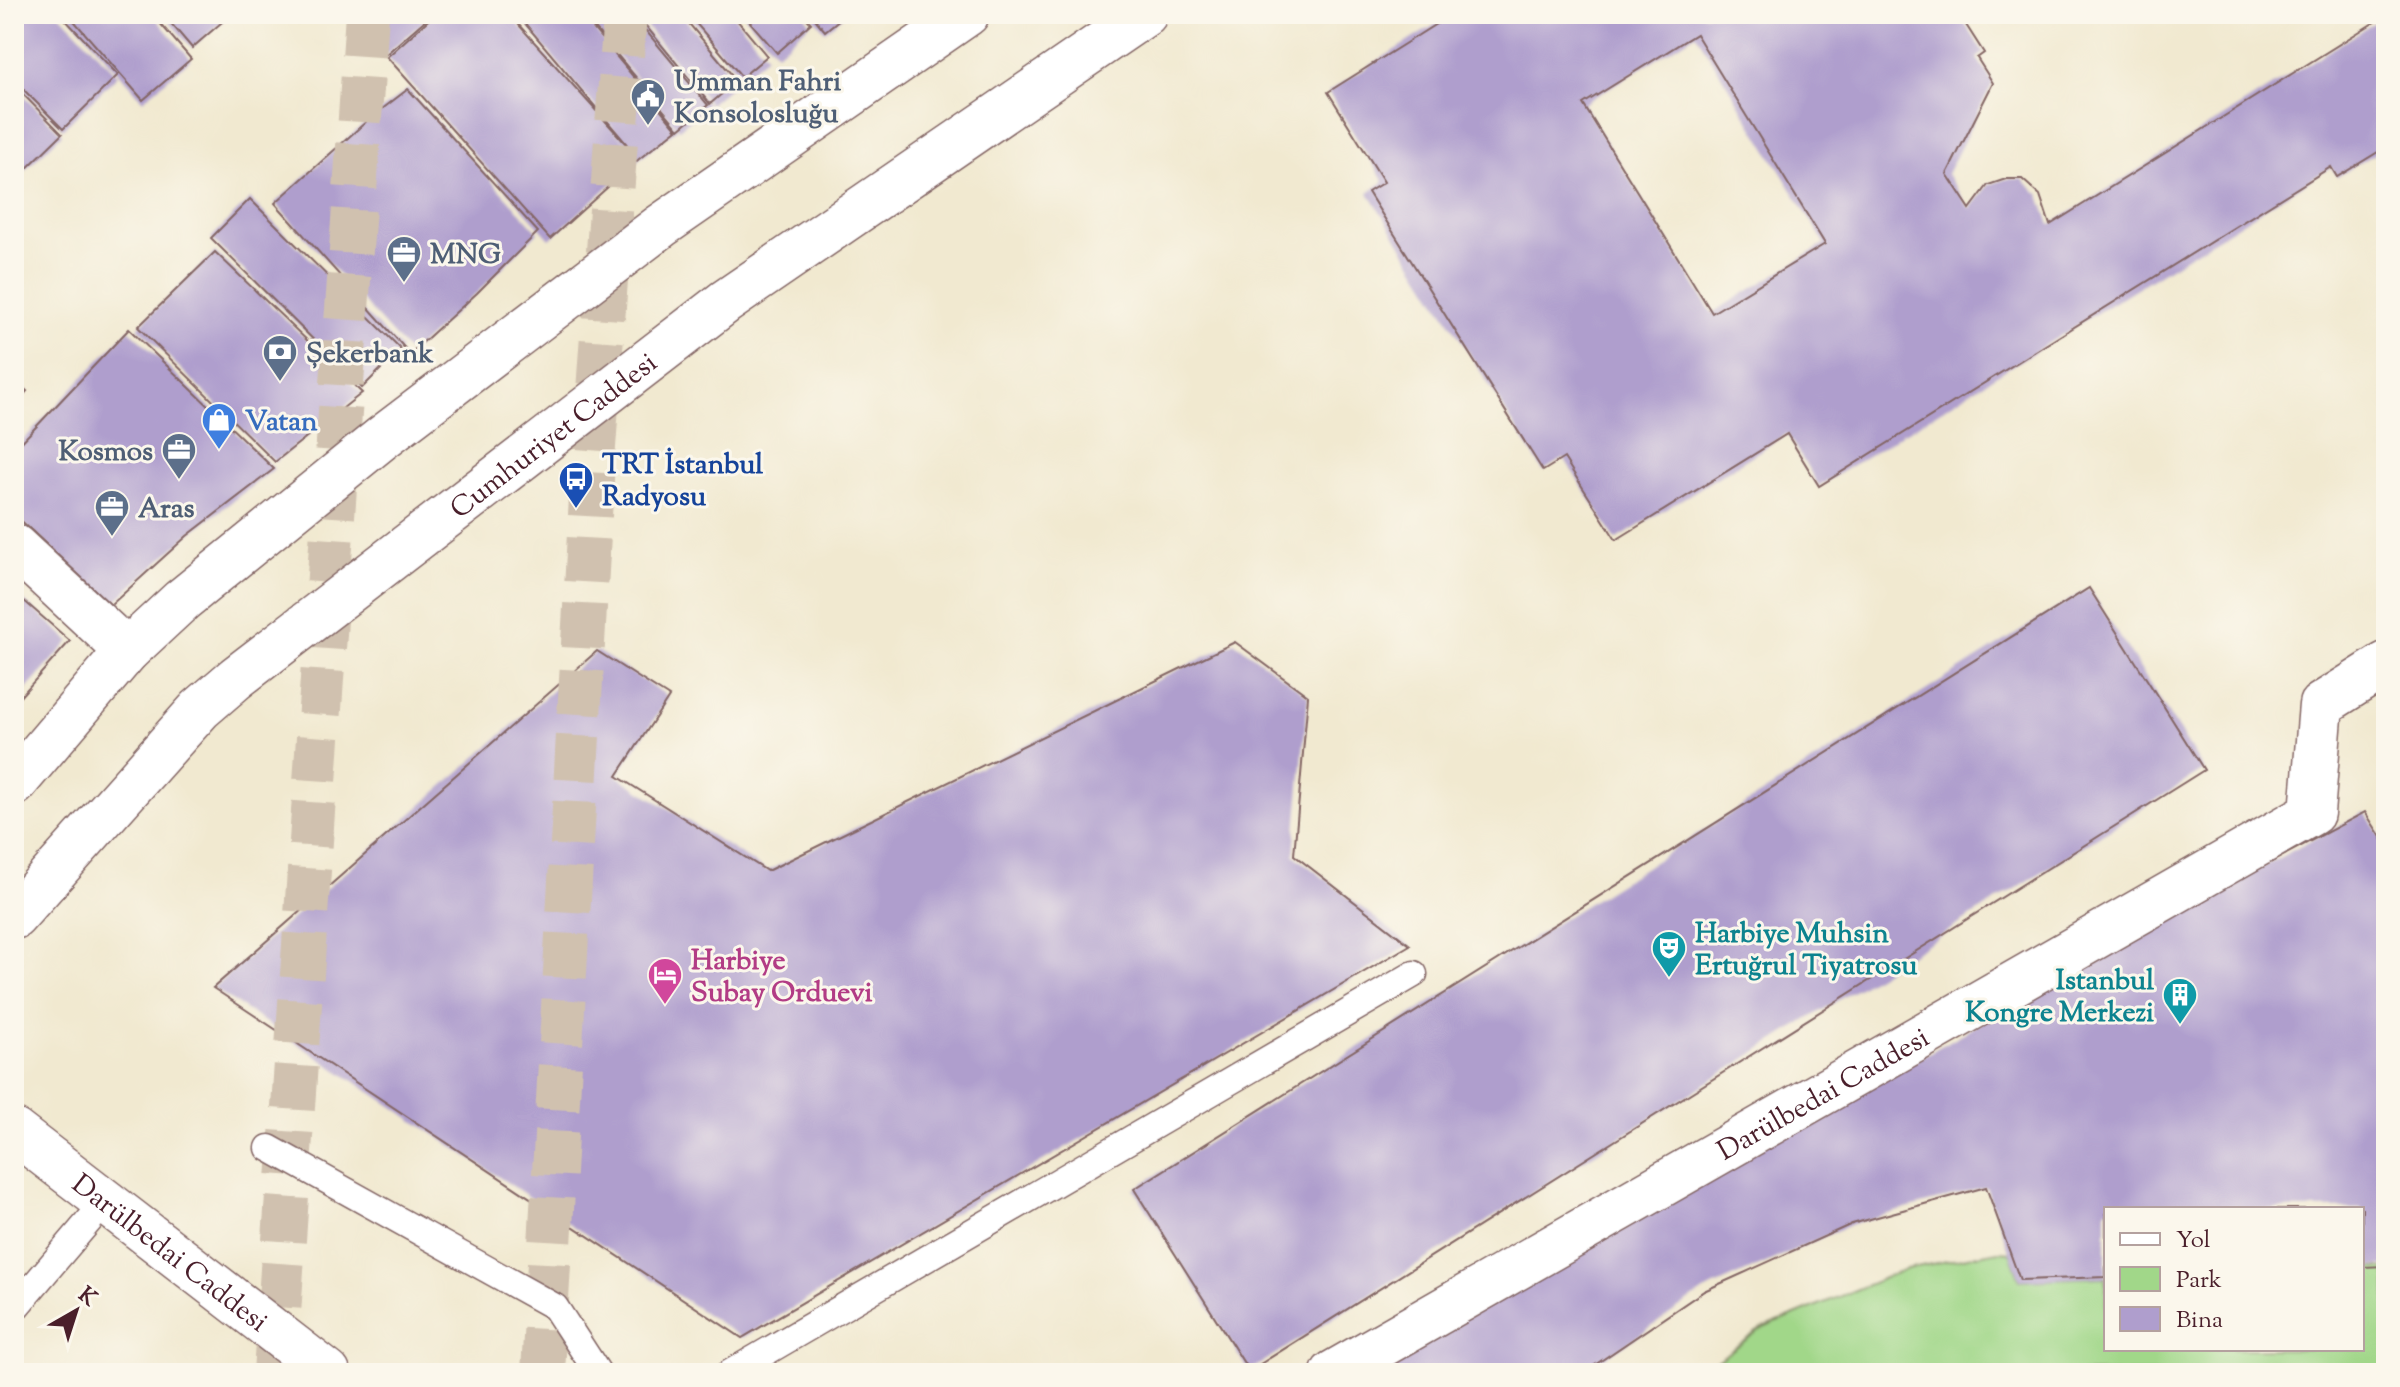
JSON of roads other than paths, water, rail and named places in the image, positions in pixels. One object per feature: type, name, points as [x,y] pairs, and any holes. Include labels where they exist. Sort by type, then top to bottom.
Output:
[{"type":"main road","points":[[14,784],[127,651],[182,600],[407,419],[661,226],[967,14]]},
{"type":"main road","name":"Cumhuriyet Caddesi","points":[[14,917],[200,709],[236,678],[725,302],[1145,14]]},
{"type":"main road","points":[[14,546],[127,651]]},
{"type":"main road","name":"Darülbedai Caddesi","points":[[1333,1373],[2312,813],[2321,705],[2386,664]]},
{"type":"main road","name":"Darülbedai Caddesi","points":[[14,1131],[328,1373]]},
{"type":"lane","points":[[730,1373],[1414,974]]},
{"type":"lane","points":[[269,1148],[555,1307],[598,1373]]},
{"type":"lane","points":[[14,1309],[106,1201]]},
{"type":"tunnel","points":[[275,1373],[367,14]]},
{"type":"tunnel","points":[[543,1373],[593,461],[625,14]]},
{"type":"place","name":"Umman Fahri Konsolosluğu","points":[[648,127]]},
{"type":"place","name":"MNG","points":[[404,284]]},
{"type":"place","name":"Şekerbank","points":[[280,383]]},
{"type":"place","name":"Vatan","points":[[219,451]]},
{"type":"place","name":"Kosmos","points":[[179,481]]},
{"type":"place","name":"TRT İstanbul Radyosu","points":[[576,510]]},
{"type":"place","name":"Aras","points":[[112,538]]},
{"type":"place","name":"Harbiye Muhsin Ertuğrul Tiyatrosu","points":[[1669,979]]},
{"type":"place","name":"Harbiye Subay Orduevi","points":[[665,1006]]},
{"type":"place","name":"Istanbul Kongre Merkezi","points":[[2180,1026]]}]
